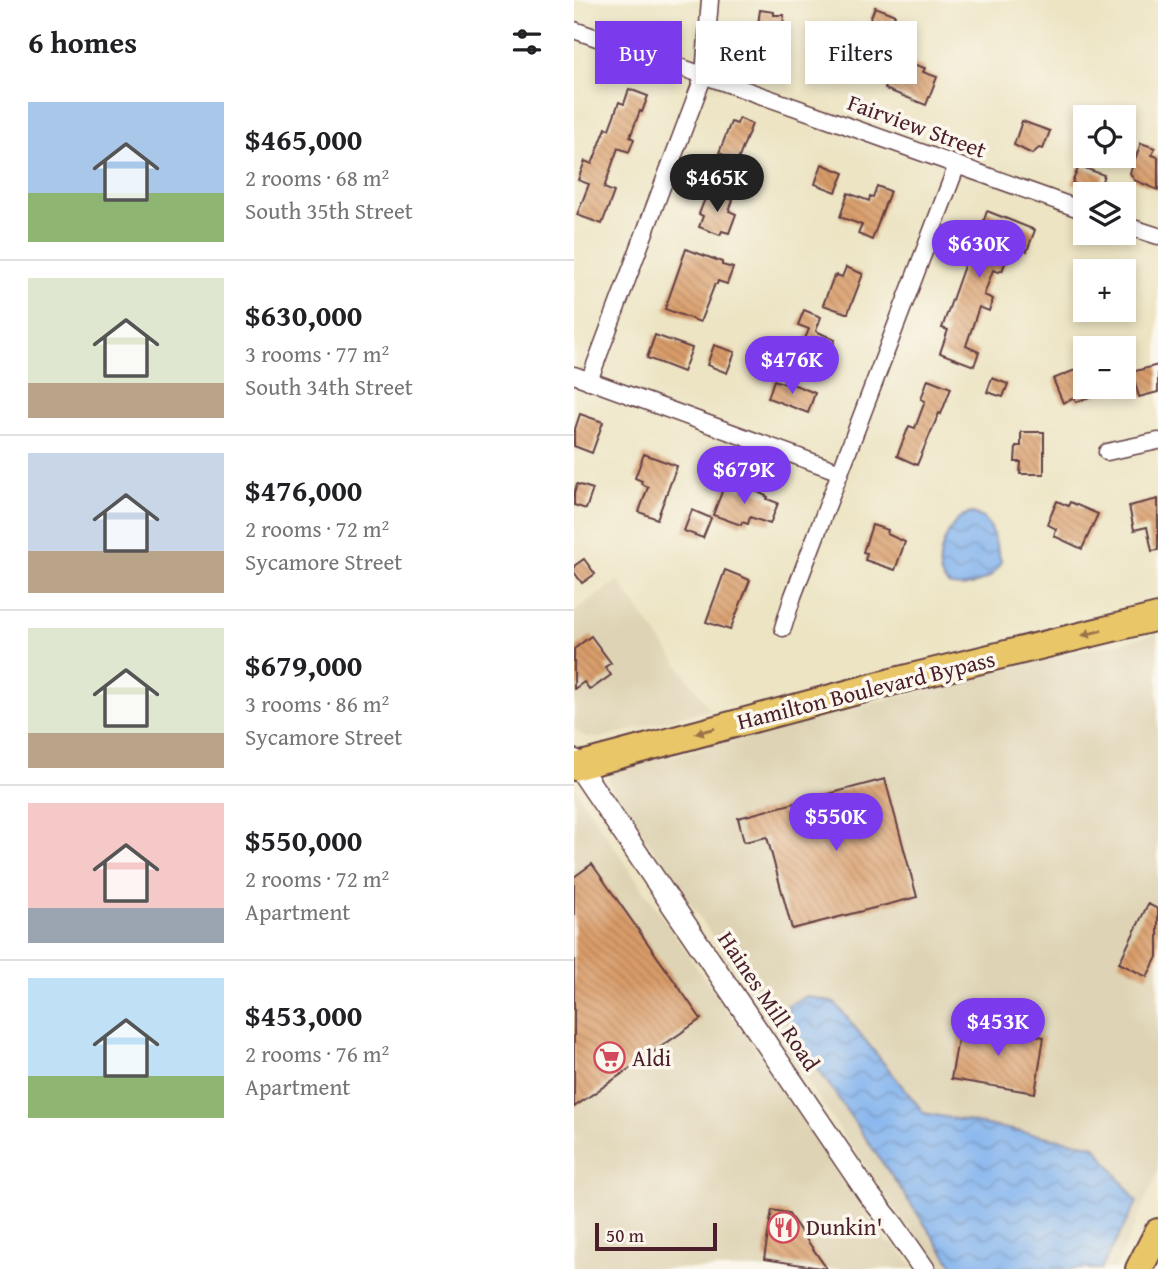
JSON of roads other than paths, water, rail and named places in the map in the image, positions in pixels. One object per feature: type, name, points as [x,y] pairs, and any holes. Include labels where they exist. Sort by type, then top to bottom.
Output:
[{"type":"main road","name":"Hamilton Boulevard Bypass","points":[[575,764],[891,682],[1158,617]]},
{"type":"main road","points":[[1139,1269],[1158,1232]]},
{"type":"street","points":[[708,21],[710,0]]},
{"type":"street","name":"Fairview Street","points":[[574,30],[696,72]]},
{"type":"street","points":[[700,84],[581,378],[840,472]]},
{"type":"street","name":"Fairview Street","points":[[729,84],[1073,207]]},
{"type":"street","points":[[783,628],[957,165]]},
{"type":"street","points":[[1136,229],[1158,236]]},
{"type":"street","points":[[1107,452],[1158,441]]},
{"type":"street","name":"Haines Mill Road","points":[[575,764],[869,1195],[924,1269]]},
{"type":"water","points":[[973,513],[983,518],[991,528],[1001,561],[992,575],[977,583],[959,587],[948,584],[941,576],[941,550],[953,525],[962,516]]},
{"type":"water","points":[[807,996],[835,1003],[924,1113],[1095,1146],[1137,1202],[1101,1269],[954,1267],[790,1028],[788,1005]]},
{"type":"place","name":"Aldi","points":[[609,1058]]},
{"type":"place","name":"Dunkin'","points":[[783,1227]]}]
